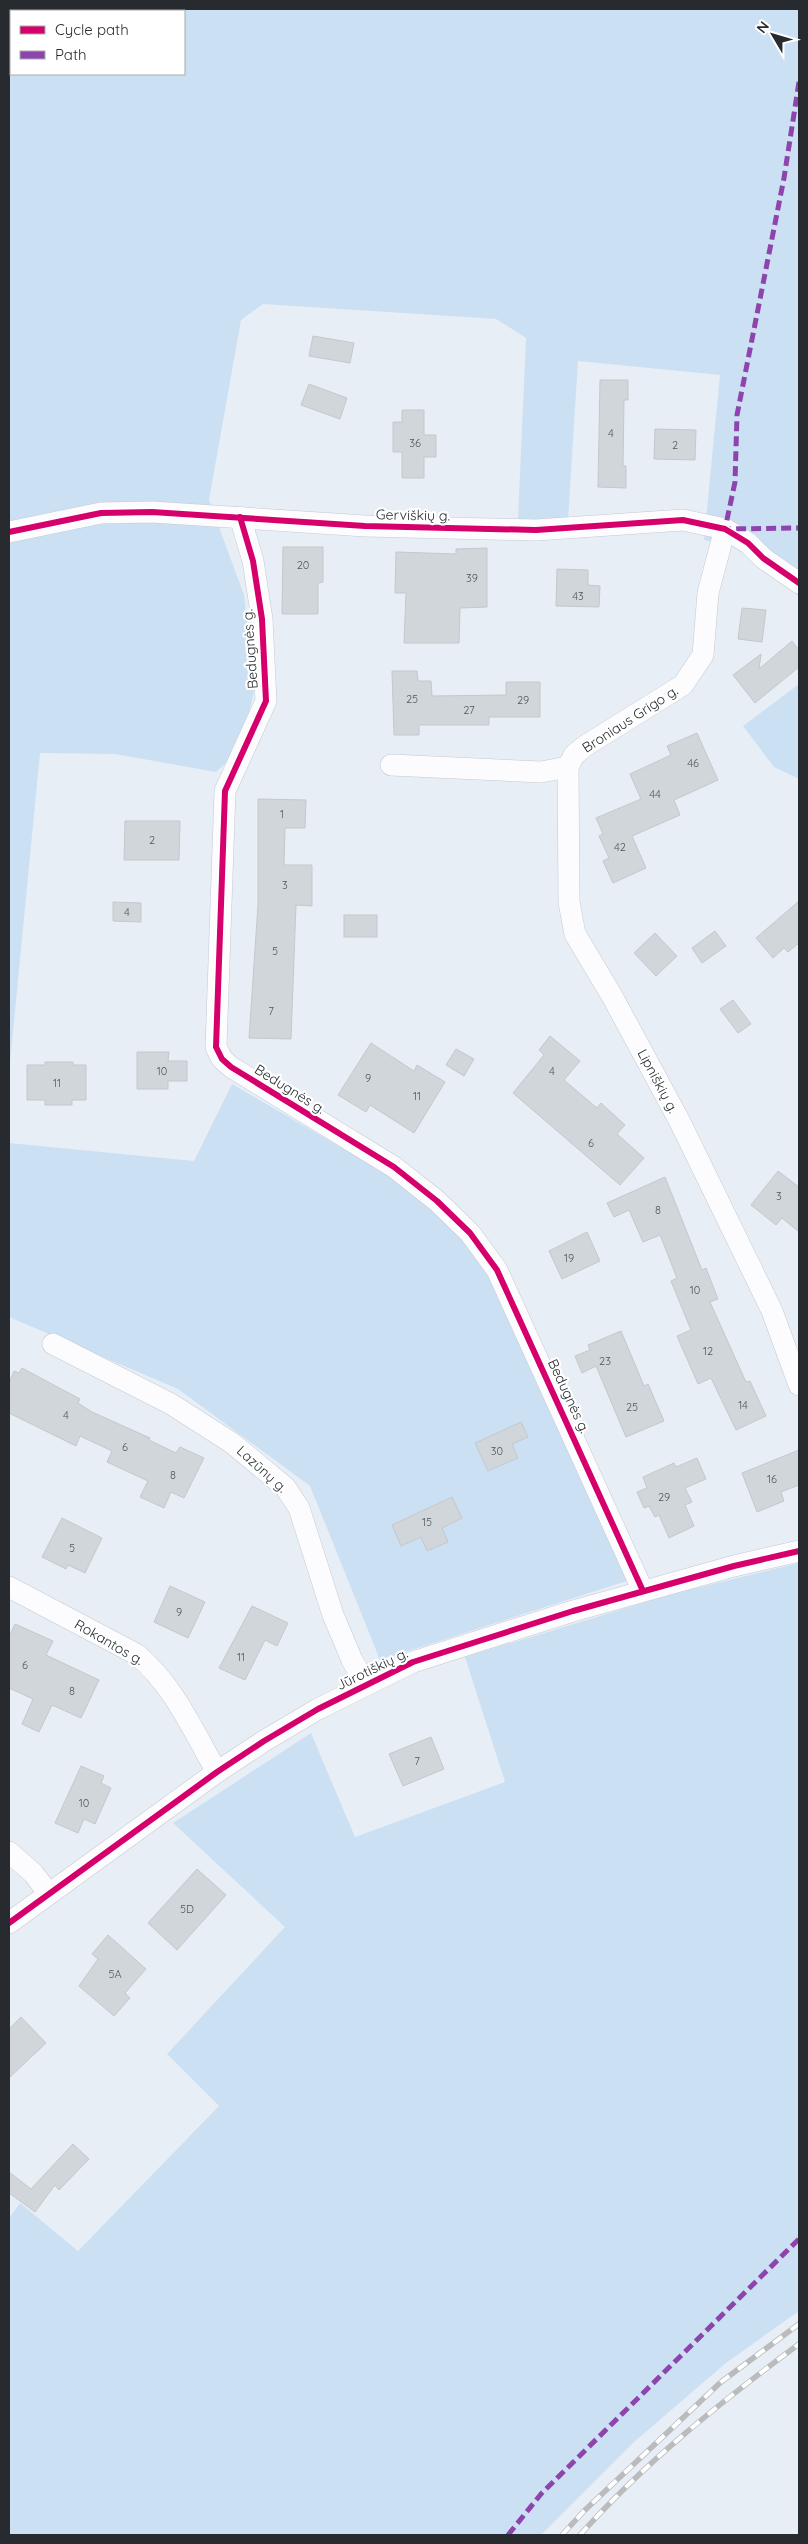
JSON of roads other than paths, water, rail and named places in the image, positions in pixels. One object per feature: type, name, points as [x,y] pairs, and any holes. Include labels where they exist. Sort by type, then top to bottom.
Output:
[{"type":"street","name":"Gerviškių g.","points":[[9,532],[101,513],[152,512],[365,526],[536,530],[683,520],[725,529],[748,543],[763,558],[799,583]]},
{"type":"street","name":"Bedugnės g.","points":[[240,517],[253,561],[262,619],[266,701],[226,791],[216,1047],[222,1059],[231,1067],[394,1167],[437,1201],[470,1233],[497,1270],[644,1591]]},
{"type":"street","name":"Broniaus Grigo g.","points":[[568,767],[574,755],[585,746],[683,685],[703,656],[708,593],[725,529]]},
{"type":"street","points":[[391,765],[541,772],[568,767]]},
{"type":"street","name":"Lipniškių g.","points":[[568,767],[569,902],[575,934],[612,996],[680,1122],[772,1311],[799,1385]]},
{"type":"street","name":"Lazūnų g.","points":[[53,1344],[171,1404],[232,1443],[285,1488],[300,1508],[334,1615],[352,1660],[366,1685]]},
{"type":"street","name":"Jūrotiškių g.","points":[[9,1923],[217,1772],[318,1709],[414,1662],[466,1644],[644,1591],[734,1566],[799,1551]]},
{"type":"street","name":"Rokantos g.","points":[[9,1587],[136,1654],[154,1669],[170,1689],[217,1772]]},
{"type":"street","points":[[9,1852],[33,1873],[49,1894]]},
{"type":"railway","points":[[562,2535],[584,2511],[721,2382],[799,2324]]},
{"type":"railway","points":[[580,2535],[657,2458],[741,2388],[799,2344]]}]
